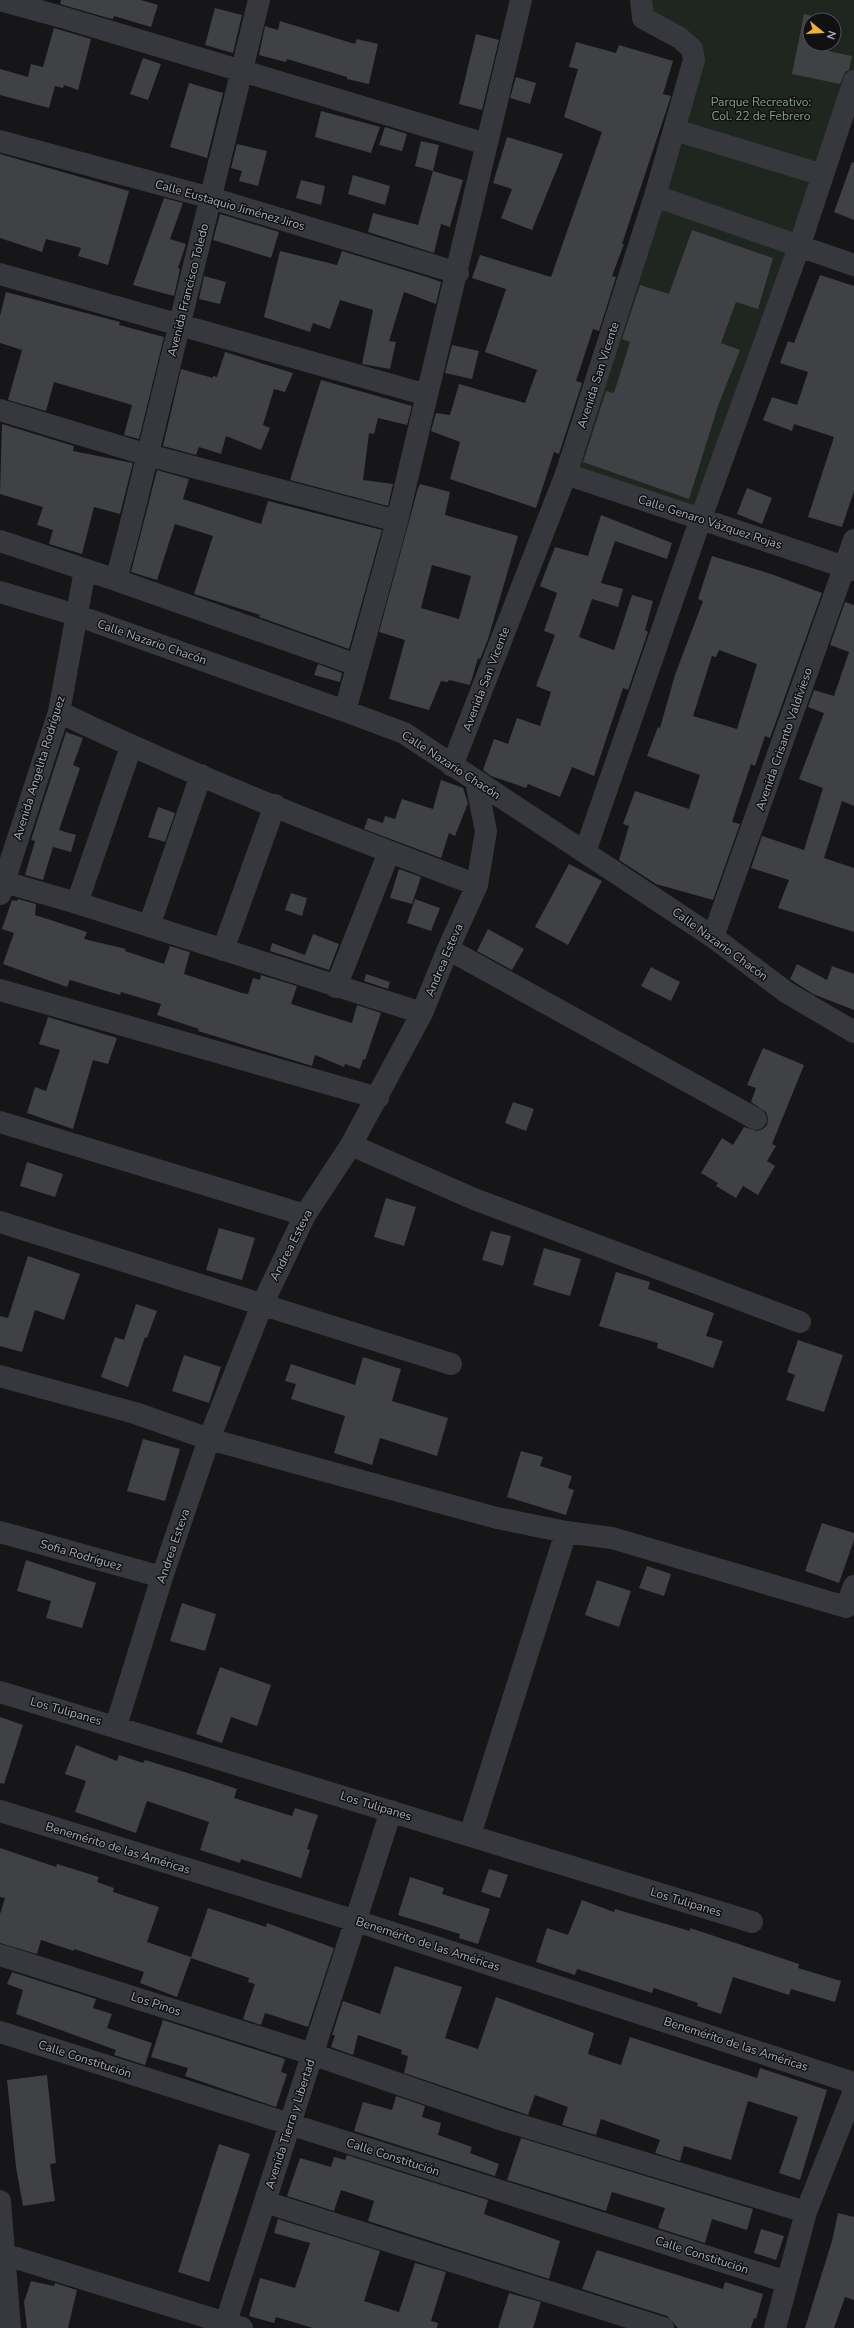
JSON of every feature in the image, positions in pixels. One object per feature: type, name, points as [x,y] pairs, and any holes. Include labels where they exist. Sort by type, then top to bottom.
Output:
[{"type":"street","points":[[0,0],[486,144]]},
{"type":"street","name":"Avenida Francisco Toledo","points":[[116,580],[180,326],[259,0]]},
{"type":"street","points":[[345,710],[397,521],[458,273],[486,144],[521,0]]},
{"type":"street","name":"Avenida San Vicente","points":[[452,766],[566,474],[655,196],[694,60],[692,49],[680,38],[643,18],[641,0]]},
{"type":"street","points":[[585,852],[701,518],[799,247],[854,81]]},
{"type":"street","points":[[675,130],[823,175]]},
{"type":"street","name":"Calle Eustaquio Jiménez Jiros","points":[[0,141],[211,198],[458,273]]},
{"type":"street","points":[[655,196],[854,265]]},
{"type":"street","points":[[0,274],[427,395]]},
{"type":"street","points":[[0,410],[148,455],[397,521]]},
{"type":"street","name":"Calle Genaro Vázquez Rojas","points":[[566,474],[849,568]]},
{"type":"street","name":"Avenida Crisanto Valdivieso","points":[[713,937],[849,568],[854,540]]},
{"type":"street","points":[[0,541],[116,580],[357,665]]},
{"type":"street","name":"Avenida Angelita Rodríguez","points":[[2,888],[59,712],[85,570]]},
{"type":"street","name":"Calle Nazario Chacón","points":[[0,592],[76,615],[345,710],[404,734],[713,937],[786,992],[854,1032]]},
{"type":"street","points":[[59,712],[131,746],[201,775],[388,852],[477,885]]},
{"type":"street","points":[[77,903],[131,746]]},
{"type":"street","points":[[150,926],[201,775]]},
{"type":"street","name":"Andrea Esteva","points":[[116,1726],[162,1577],[209,1439],[262,1304],[305,1215],[351,1145],[378,1098],[422,1014],[448,949],[477,885],[486,831],[476,781]]},
{"type":"street","points":[[223,950],[275,805]]},
{"type":"street","points":[[336,987],[388,852]]},
{"type":"street","points":[[2,888],[77,903],[422,1014]]},
{"type":"street","points":[[448,949],[756,1120]]},
{"type":"street","points":[[0,990],[378,1098]]},
{"type":"street","points":[[0,1122],[305,1215]]},
{"type":"street","points":[[351,1145],[474,1199],[800,1322]]},
{"type":"street","points":[[0,1222],[451,1364]]},
{"type":"street","points":[[0,1376],[136,1413],[209,1439],[498,1518],[566,1532],[612,1538],[846,1608],[854,1586]]},
{"type":"street","name":"Sofia Rodríguez","points":[[0,1532],[162,1577]]},
{"type":"street","points":[[470,1835],[566,1532]]},
{"type":"street","name":"Los Tulipanes","points":[[0,1692],[116,1726],[752,1922]]},
{"type":"street","name":"Benemérito de las Américas","points":[[0,1811],[356,1921],[854,2083]]},
{"type":"street","name":"Avenida Tierra y Libertad","points":[[231,2326],[265,2202],[289,2124],[391,1811]]},
{"type":"street","name":"Los Pinos","points":[[0,1955],[312,2054],[503,2120],[806,2212]]},
{"type":"street","name":"Calle Constitución","points":[[0,2032],[787,2282]]},
{"type":"street","points":[[775,2328],[806,2212],[854,2091]]},
{"type":"street","points":[[0,2201],[10,2328]]},
{"type":"street","points":[[265,2202],[663,2328]]},
{"type":"street","points":[[3,2254],[231,2326]]},
{"type":"green space","name":"Parque Recreativo: Col. 22 de Febrero","points":[[645,0],[854,0],[854,81],[701,518],[566,474],[692,49],[643,18]]},
{"type":"building","points":[[61,0],[141,0],[158,5],[151,27],[114,16],[113,19],[108,18],[60,4]]},
{"type":"building","points":[[215,8],[242,15],[233,53],[205,45]]},
{"type":"building","points":[[280,21],[355,44],[357,39],[378,44],[369,84],[347,79],[347,77],[287,59],[286,62],[259,55],[265,26],[278,30]]},
{"type":"building","points":[[802,24],[802,52],[833,52],[852,56],[849,70],[845,72],[840,84],[792,74]]},
{"type":"building","points":[[54,28],[91,39],[78,90],[64,85],[63,88],[55,86],[49,108],[0,95],[0,69],[28,77],[31,64],[43,67]]},
{"type":"building","points":[[476,34],[499,40],[482,110],[459,104]]},
{"type":"building","points":[[576,42],[616,53],[619,45],[673,61],[663,94],[671,96],[622,244],[624,244],[612,276],[616,277],[599,331],[593,329],[576,381],[582,383],[559,454],[554,452],[536,508],[450,479],[460,442],[431,431],[436,413],[450,415],[459,384],[525,403],[537,370],[485,352],[506,289],[472,278],[480,255],[551,277],[602,132],[564,117],[578,69],[569,67]]},
{"type":"building","points":[[143,58],[161,64],[148,100],[130,94]]},
{"type":"building","points":[[516,77],[536,83],[530,104],[510,98]]},
{"type":"building","points":[[189,83],[223,93],[207,158],[170,147]]},
{"type":"building","points":[[321,111],[380,127],[371,153],[315,137]]},
{"type":"building","points":[[385,127],[407,134],[402,151],[379,145]]},
{"type":"building","points":[[507,137],[563,154],[532,230],[501,218],[512,189],[493,183]]},
{"type":"building","points":[[421,141],[439,145],[433,171],[415,166]]},
{"type":"building","points":[[237,144],[267,151],[258,186],[239,181],[242,171],[231,168]]},
{"type":"building","points":[[0,154],[129,191],[108,265],[78,256],[81,248],[46,239],[42,252],[0,238]]},
{"type":"building","points":[[852,162],[854,163],[854,220],[834,212]]},
{"type":"building","points":[[433,171],[463,180],[450,227],[441,224],[434,253],[368,232],[373,213],[418,225]]},
{"type":"building","points":[[353,175],[390,186],[385,205],[348,194]]},
{"type":"building","points":[[301,180],[325,186],[321,205],[296,198]]},
{"type":"building","points":[[164,198],[183,203],[170,239],[186,244],[178,268],[180,269],[174,296],[133,285]]},
{"type":"building","points":[[220,214],[279,232],[271,258],[213,240]]},
{"type":"building","points":[[692,230],[773,258],[758,309],[736,302],[721,343],[740,350],[718,406],[689,499],[583,462],[606,391],[614,393],[630,342],[622,339],[640,285],[669,294]]},
{"type":"building","points":[[280,251],[337,265],[342,251],[427,277],[441,282],[436,304],[404,292],[389,341],[396,342],[390,369],[362,364],[373,310],[340,300],[330,329],[313,323],[310,332],[264,317]]},
{"type":"building","points":[[820,275],[854,286],[854,491],[842,527],[808,517],[834,437],[794,424],[792,431],[763,420],[772,397],[797,405],[808,372],[780,363],[788,341],[794,343]]},
{"type":"building","points":[[204,276],[226,282],[220,304],[199,299]]},
{"type":"building","points":[[6,292],[120,322],[119,325],[164,337],[139,439],[124,435],[132,405],[54,382],[46,411],[8,400],[22,350],[0,343],[0,316]]},
{"type":"building","points":[[452,345],[479,351],[472,379],[445,373]]},
{"type":"building","points":[[225,352],[293,373],[285,392],[274,389],[263,425],[270,428],[261,450],[226,436],[221,454],[199,447],[196,455],[163,446],[181,369],[213,378],[213,376],[217,377]]},
{"type":"building","points":[[321,380],[412,406],[407,425],[378,418],[374,434],[369,433],[363,480],[393,484],[388,506],[290,480]]},
{"type":"building","points":[[2,424],[74,446],[73,451],[133,463],[120,514],[94,507],[82,554],[49,544],[53,530],[37,525],[43,507],[0,494]]},
{"type":"building","points":[[157,470],[189,479],[183,499],[261,524],[268,501],[382,530],[349,649],[259,617],[260,615],[194,594],[213,536],[175,524],[157,580],[131,572]]},
{"type":"building","points":[[420,484],[450,492],[445,515],[518,536],[488,639],[480,659],[478,658],[470,685],[449,680],[448,682],[441,681],[429,710],[389,699],[405,640],[379,632]],"holes":[[[432,565],[471,576],[459,619],[421,608]]]},
{"type":"building","points":[[747,488],[772,498],[762,524],[737,514]]},
{"type":"building","points":[[601,515],[672,543],[667,559],[615,541],[601,583],[623,589],[618,607],[592,599],[579,637],[614,650],[632,595],[653,601],[645,630],[648,632],[628,690],[623,688],[594,776],[572,767],[560,797],[528,784],[526,788],[491,776],[483,770],[494,739],[508,744],[517,718],[540,726],[551,692],[536,686],[555,635],[544,631],[557,593],[540,586],[555,547],[588,556]]},
{"type":"building","points":[[712,556],[771,574],[822,593],[770,738],[765,736],[755,766],[751,764],[732,822],[740,824],[713,900],[656,884],[619,860],[629,826],[623,824],[635,791],[689,809],[700,775],[647,756],[658,727],[660,728],[675,675],[703,601],[698,599]],"holes":[[[719,650],[757,664],[737,729],[693,716],[712,656],[716,657]]]},
{"type":"building","points":[[845,602],[854,605],[854,806],[842,801],[824,858],[854,868],[854,932],[778,908],[789,880],[751,868],[762,836],[804,850],[823,788],[799,779],[824,713],[808,707],[814,690],[834,696],[849,652],[830,645]]},
{"type":"building","points":[[318,664],[342,673],[340,682],[314,675]]},
{"type":"building","points":[[66,732],[83,738],[73,765],[80,768],[59,830],[76,835],[71,852],[53,847],[43,880],[25,875],[35,841],[31,840]]},
{"type":"building","points":[[441,780],[463,788],[468,803],[455,836],[449,833],[441,858],[364,829],[368,818],[383,823],[385,816],[395,819],[402,799],[433,809]]},
{"type":"building","points":[[158,807],[175,813],[165,842],[148,837]]},
{"type":"building","points":[[569,864],[602,881],[568,945],[535,927]]},
{"type":"building","points":[[399,869],[421,877],[412,904],[390,898]]},
{"type":"building","points":[[291,893],[307,898],[302,916],[285,910]]},
{"type":"building","points":[[18,899],[36,904],[35,915],[87,932],[84,939],[126,949],[125,951],[164,964],[170,946],[190,952],[184,974],[242,993],[248,994],[253,978],[260,980],[261,975],[297,986],[291,1004],[352,1023],[357,1005],[381,1013],[365,1060],[363,1059],[360,1069],[345,1064],[344,1067],[315,1055],[312,1066],[198,1031],[199,1029],[157,1015],[161,1004],[121,992],[120,995],[70,980],[67,987],[3,964],[14,933],[2,929],[12,900],[17,901]]},
{"type":"building","points":[[415,899],[440,908],[431,931],[407,923]]},
{"type":"building","points":[[488,929],[524,949],[512,970],[477,951]]},
{"type":"building","points":[[313,934],[339,944],[329,970],[270,951],[272,943],[305,955]]},
{"type":"building","points":[[797,964],[827,980],[832,966],[854,974],[854,1010],[813,994],[790,979]]},
{"type":"building","points":[[651,967],[680,982],[671,1001],[641,986]]},
{"type":"building","points":[[366,974],[390,982],[388,989],[364,981]]},
{"type":"building","points":[[48,1017],[117,1038],[108,1064],[93,1060],[73,1129],[27,1113],[35,1087],[46,1091],[60,1050],[39,1044]]},
{"type":"building","points":[[763,1048],[804,1065],[772,1144],[776,1146],[767,1161],[775,1166],[758,1195],[743,1186],[736,1198],[716,1186],[718,1183],[701,1173],[722,1138],[733,1145],[744,1127],[757,1131],[763,1129],[767,1125],[768,1118],[766,1112],[751,1102],[756,1088],[747,1085]]},
{"type":"building","points":[[513,1102],[534,1109],[526,1131],[505,1123]]},
{"type":"building","points":[[27,1162],[63,1174],[55,1197],[20,1186]]},
{"type":"building","points":[[386,1198],[416,1207],[404,1246],[374,1237]]},
{"type":"building","points":[[219,1228],[255,1238],[242,1280],[206,1270]]},
{"type":"building","points":[[491,1231],[511,1236],[503,1266],[482,1260]]},
{"type":"building","points":[[544,1248],[581,1259],[570,1296],[533,1285]]},
{"type":"building","points":[[28,1256],[80,1274],[64,1320],[35,1310],[22,1352],[0,1346],[0,1316],[8,1318]]},
{"type":"building","points":[[616,1272],[650,1282],[648,1289],[714,1313],[706,1336],[723,1341],[713,1368],[657,1348],[658,1343],[599,1326]]},
{"type":"building","points":[[136,1304],[157,1311],[147,1338],[145,1337],[128,1387],[101,1377],[115,1337],[124,1340]]},
{"type":"building","points":[[798,1340],[843,1355],[824,1412],[786,1400],[795,1375],[787,1372]]},
{"type":"building","points":[[184,1355],[221,1367],[209,1403],[172,1391]]},
{"type":"building","points":[[363,1357],[401,1369],[392,1401],[448,1418],[437,1456],[380,1438],[372,1465],[334,1453],[345,1416],[291,1399],[296,1384],[285,1381],[291,1364],[355,1385]]},
{"type":"building","points":[[143,1439],[180,1449],[165,1501],[127,1491]]},
{"type":"building","points":[[521,1451],[543,1457],[540,1466],[572,1476],[568,1488],[574,1490],[566,1515],[507,1497]]},
{"type":"building","points":[[822,1523],[854,1533],[854,1540],[839,1583],[805,1571]]},
{"type":"building","points":[[26,1560],[96,1583],[82,1628],[46,1618],[51,1601],[17,1591]]},
{"type":"building","points":[[647,1566],[671,1574],[664,1596],[639,1588]]},
{"type":"building","points":[[597,1580],[631,1591],[619,1627],[585,1615]]},
{"type":"building","points":[[182,1603],[216,1614],[205,1651],[170,1641]]},
{"type":"building","points":[[220,1667],[271,1685],[257,1726],[231,1717],[222,1743],[196,1734]]},
{"type":"building","points":[[0,1717],[23,1725],[4,1784],[0,1783]]},
{"type":"building","points":[[76,1745],[117,1761],[119,1755],[143,1763],[145,1760],[207,1779],[237,1789],[234,1798],[292,1816],[295,1808],[318,1815],[307,1849],[310,1850],[301,1878],[241,1859],[240,1863],[200,1850],[209,1822],[147,1801],[136,1833],[75,1812],[86,1781],[65,1774]]},
{"type":"building","points":[[0,1848],[56,1867],[57,1864],[99,1877],[97,1882],[114,1888],[113,1892],[159,1907],[147,1942],[191,1957],[208,1908],[266,1927],[267,1923],[334,1948],[308,2027],[265,2013],[261,2025],[243,2019],[255,1984],[248,1982],[249,1978],[191,1958],[177,1997],[140,1983],[144,1972],[74,1949],[74,1951],[41,1940],[37,1954],[0,1943],[0,1914],[5,1898],[0,1897]]},
{"type":"building","points":[[489,1869],[508,1875],[500,1898],[481,1892]]},
{"type":"building","points":[[410,1877],[444,1888],[442,1894],[490,1909],[478,1944],[459,1938],[460,1934],[398,1915]]},
{"type":"building","points":[[582,1900],[614,1912],[615,1909],[690,1931],[690,1928],[799,1964],[798,1968],[841,1981],[835,2002],[791,1989],[789,1995],[733,1977],[721,2014],[697,2006],[698,2003],[654,1988],[652,1993],[577,1969],[575,1975],[536,1962],[547,1928],[568,1935]]},
{"type":"building","points":[[395,1966],[462,1987],[445,2038],[478,2049],[496,1997],[594,2033],[588,2054],[621,2065],[630,2037],[757,2078],[760,2068],[827,2090],[800,2180],[779,2173],[798,2117],[748,2101],[731,2160],[684,2146],[680,2161],[655,2153],[660,2140],[601,2119],[596,2135],[562,2125],[568,2107],[535,2095],[528,2115],[404,2073],[408,2056],[401,2054],[402,2050],[358,2035],[353,2055],[331,2047],[335,2035],[332,2035],[343,2001],[380,2014]]},
{"type":"building","points":[[12,1972],[96,1999],[93,2008],[112,2014],[107,2028],[152,2043],[145,2065],[114,2055],[116,2050],[16,2014],[23,1990],[7,1984]]},
{"type":"building","points":[[163,2020],[285,2059],[281,2072],[287,2074],[276,2107],[185,2076],[188,2068],[151,2057]]},
{"type":"building","points":[[47,2075],[56,2163],[50,2164],[55,2201],[23,2206],[16,2167],[7,2080]]},
{"type":"building","points":[[396,2096],[425,2106],[422,2117],[441,2123],[438,2135],[472,2147],[470,2153],[499,2164],[495,2176],[354,2131],[363,2102],[392,2110]]},
{"type":"building","points":[[521,2138],[753,2209],[747,2230],[712,2219],[705,2243],[658,2228],[665,2208],[612,2192],[606,2211],[507,2180]]},
{"type":"building","points":[[219,2144],[250,2154],[209,2282],[178,2272]]},
{"type":"building","points":[[347,2155],[488,2200],[484,2214],[560,2241],[549,2279],[368,2221],[374,2201],[341,2190],[334,2211],[287,2196],[300,2158],[331,2167],[334,2157],[345,2160]]},
{"type":"building","points":[[838,2213],[854,2217],[854,2300],[845,2297],[834,2328],[805,2328],[832,2241]]},
{"type":"building","points":[[278,2219],[380,2251],[364,2301],[399,2312],[415,2263],[446,2272],[431,2321],[438,2323],[437,2328],[313,2328],[276,2317],[274,2323],[249,2316],[260,2278],[295,2288],[310,2243],[274,2233]]},
{"type":"building","points":[[761,2229],[784,2236],[776,2260],[754,2253]]},
{"type":"building","points":[[597,2250],[723,2289],[725,2282],[763,2294],[756,2319],[754,2318],[751,2328],[678,2328],[667,2316],[582,2289]]},
{"type":"building","points":[[31,2281],[54,2286],[55,2283],[77,2290],[68,2328],[27,2328],[24,2302]]},
{"type":"building","points":[[509,2293],[541,2302],[533,2328],[498,2328]]}]
